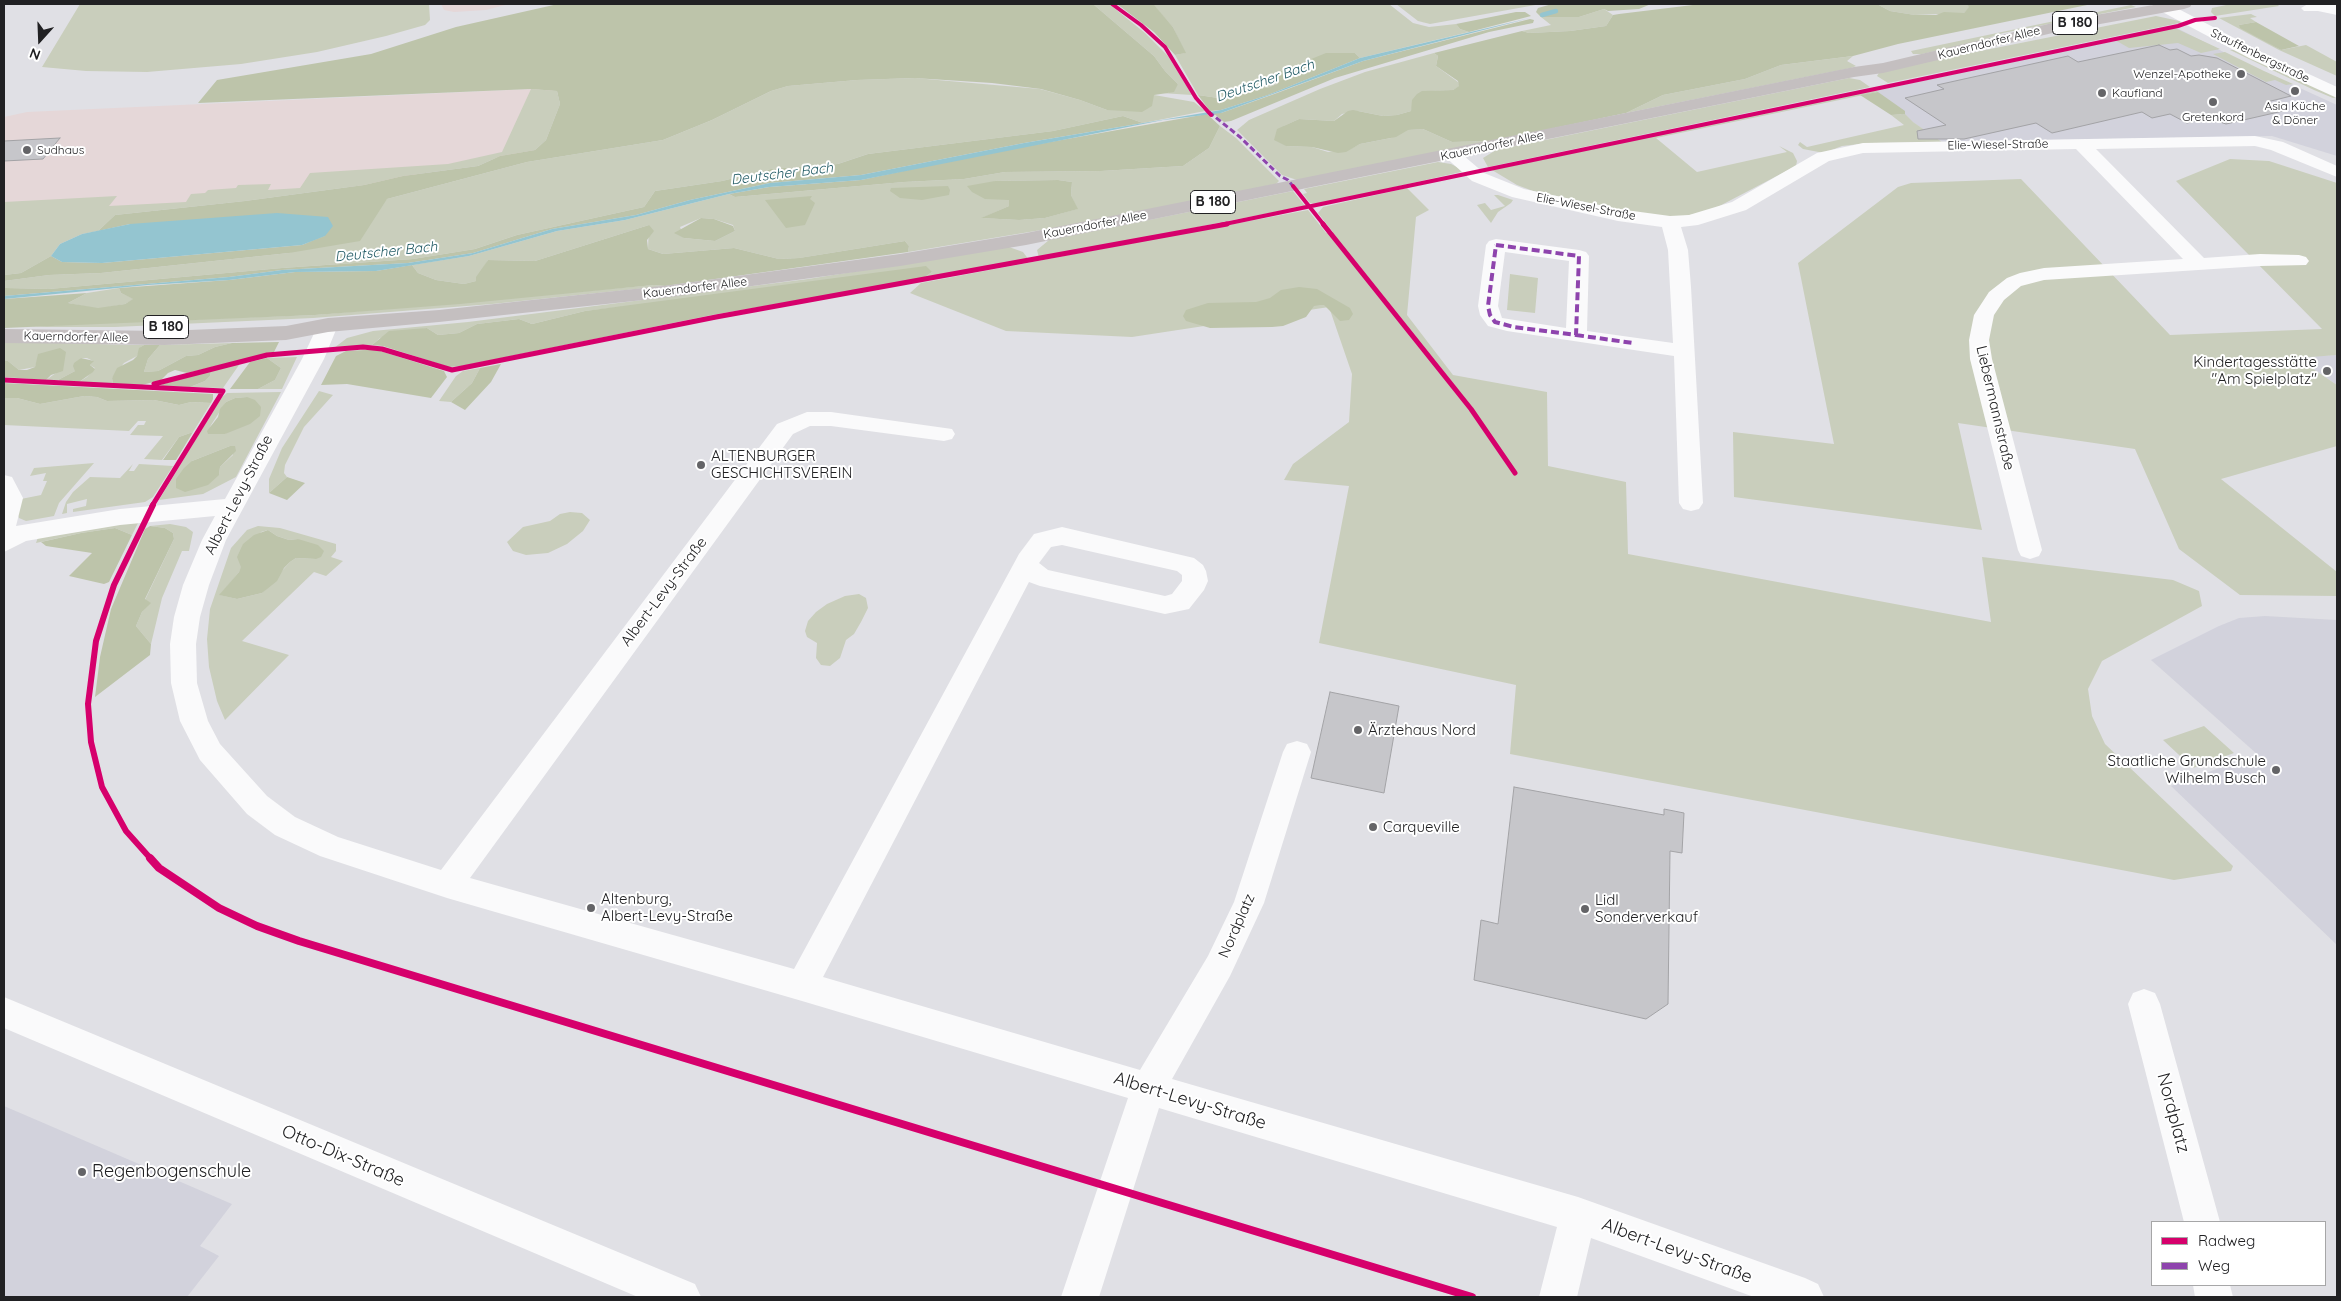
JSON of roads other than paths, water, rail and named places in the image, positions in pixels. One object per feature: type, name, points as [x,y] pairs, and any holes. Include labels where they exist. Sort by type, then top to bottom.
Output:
[{"type":"main road","name":"Kauerndorfer Allee","points":[[1945,37],[2118,4]]},
{"type":"main road","name":"Kauerndorfer Allee","points":[[4,336],[104,338],[286,333],[328,325],[439,316],[671,291],[890,261],[1026,239],[1918,60],[2061,26],[2184,4]]},
{"type":"main road","name":"Kauerndorfer Allee","points":[[1854,72],[1906,46]]},
{"type":"main road","name":"Kauerndorfer Allee","points":[[4,332],[290,322],[328,325]]},
{"type":"street","name":"Stauffenbergstraße","points":[[2170,5],[2337,84]]},
{"type":"street","name":"Stauffenbergstraße","points":[[2170,5],[2255,55],[2337,93]]},
{"type":"street","points":[[2309,8],[2318,6],[2337,10]]},
{"type":"street","name":"Elie-Wiesel-Straße","points":[[1459,152],[1478,177],[1504,187],[1568,205],[1670,222],[1691,221],[1740,206],[1814,162],[1853,149],[1893,146],[2255,141],[2277,146],[2337,172]]},
{"type":"street","points":[[2080,144],[2199,264]]},
{"type":"street","points":[[1670,222],[1678,250],[1691,503]]},
{"type":"street","points":[[1576,335],[1579,256],[1496,246],[1488,306],[1490,315],[1495,322],[1514,327],[1684,351]]},
{"type":"street","name":"Liebermannstraße","points":[[2030,550],[1981,359],[1979,340],[1984,315],[1996,296],[2014,282],[2027,277],[2260,260],[2299,261]]},
{"type":"street","name":"Albert-Levy-Straße","points":[[328,325],[317,352],[214,540],[196,585],[187,617],[183,644],[184,683],[194,721],[210,752],[223,769],[257,805],[285,826],[330,847],[447,885],[802,986],[1578,1215],[1804,1297]]},
{"type":"street","name":"Albert-Levy-Straße","points":[[447,885],[785,429],[807,420],[831,419],[944,434]]},
{"type":"street","points":[[4,483],[11,498],[4,526]]},
{"type":"street","points":[[4,543],[19,534],[68,524],[233,506]]},
{"type":"street","points":[[802,986],[1031,554],[1043,540],[1062,536],[1185,564],[1194,571],[1195,582],[1191,590],[1180,602],[1165,605],[1040,577],[1026,566]]},
{"type":"street","name":"Nordplatz","points":[[1148,1088],[1219,966],[1249,903],[1297,752]]},
{"type":"street","name":"Nordplatz","points":[[2144,1004],[2202,1221]]},
{"type":"street","name":"Otto-Dix-Straße","points":[[4,1012],[682,1297]]},
{"type":"street","points":[[1080,1297],[1148,1088]]},
{"type":"street","points":[[1558,1297],[1578,1215]]},
{"type":"water","points":[[1530,18],[1363,61],[1221,113],[1163,120],[861,180],[769,187],[729,194],[625,220],[557,231],[469,256],[376,271],[295,272],[229,280],[148,285],[4,299],[4,296],[229,277],[282,270],[408,263],[473,253],[552,229],[636,215],[690,200],[770,183],[861,175],[1024,143],[1221,110],[1268,95],[1360,58]]},
{"type":"water","points":[[277,213],[328,217],[333,226],[325,236],[302,245],[102,263],[62,262],[51,256],[60,244],[82,234],[130,224]]},
{"type":"waterway","name":"Deutscher Bach","points":[[1542,15],[1556,11]]},
{"type":"place","name":"Wenzel-Apotheke","points":[[2241,74]]},
{"type":"place","name":"Asia Küche & Döner","points":[[2295,91]]},
{"type":"place","name":"Kaufland","points":[[2102,93]]},
{"type":"place","name":"Gretenkord","points":[[2213,102]]},
{"type":"place","name":"Sudhaus","points":[[27,150]]},
{"type":"place","name":"Kindertagesstätte \"Am Spielplatz\"","points":[[2327,371]]},
{"type":"place","name":"ALTENBURGER GESCHICHTSVEREIN","points":[[701,465]]},
{"type":"place","name":"Ärztehaus Nord","points":[[1358,730]]},
{"type":"place","name":"Staatliche Grundschule Wilhelm Busch","points":[[2276,770]]},
{"type":"place","name":"Carqueville","points":[[1373,827]]},
{"type":"place","name":"Altenburg, Albert-Levy-Straße","points":[[591,908]]},
{"type":"place","name":"Lidl Sonderverkauf","points":[[1585,909]]},
{"type":"place","name":"Regenbogenschule","points":[[82,1172]]}]
